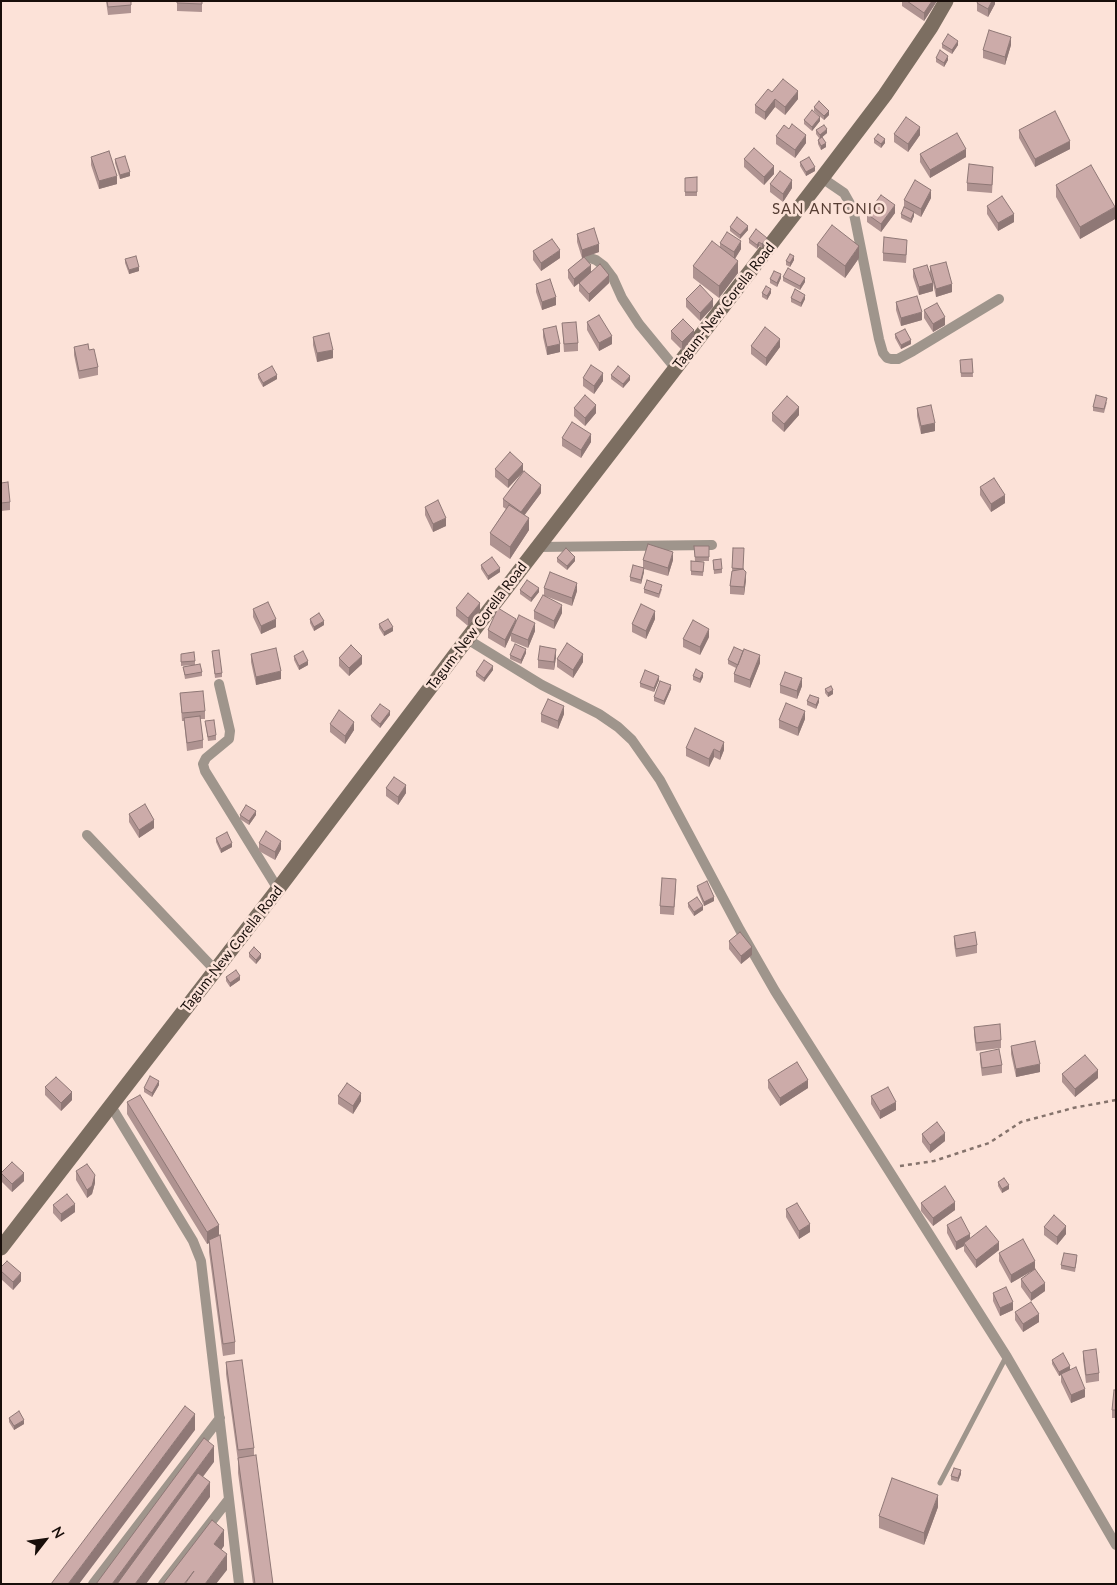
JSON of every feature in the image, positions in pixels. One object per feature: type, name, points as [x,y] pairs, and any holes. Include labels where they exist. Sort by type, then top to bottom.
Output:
[{"type":"main road","name":"Tagum-New Corella Road","points":[[1,1248],[885,95],[931,27],[946,1]]},
{"type":"street","points":[[822,178],[844,192],[852,209],[879,339],[883,353],[887,358],[898,359],[999,299]]},
{"type":"street","points":[[590,258],[604,266],[613,278],[622,298],[639,324],[676,369]]},
{"type":"street","points":[[538,547],[712,545]]},
{"type":"street","points":[[467,639],[542,685],[598,714],[618,727],[632,740],[660,780],[740,930],[775,991],[1007,1357],[1112,1533],[1116,1545]]},
{"type":"street","points":[[220,684],[230,731],[229,739],[206,758],[203,764],[205,771],[278,889]]},
{"type":"street","points":[[87,835],[216,970]]},
{"type":"street","points":[[111,1106],[198,1251],[203,1273],[239,1583]]},
{"type":"street","points":[[92,1584],[220,1418]]},
{"type":"street","points":[[164,1584],[229,1499]]},
{"type":"lane","points":[[940,1483],[1007,1357]]},
{"type":"path","points":[[886,1168],[934,1161],[988,1142],[1021,1122],[1073,1108],[1116,1100]]},
{"type":"building","points":[[107,1],[131,1],[131,5],[108,7]]},
{"type":"building","points":[[177,1],[202,1],[202,4],[177,3]]},
{"type":"building","points":[[907,1],[932,1],[924,13]]},
{"type":"building","points":[[978,1],[992,1],[988,9],[977,3]]},
{"type":"building","points":[[989,30],[1011,37],[1005,57],[983,50]]},
{"type":"building","points":[[948,34],[958,41],[952,50],[942,44]]},
{"type":"building","points":[[940,50],[948,56],[944,63],[936,58]]},
{"type":"building","points":[[783,79],[798,91],[785,107],[775,99],[765,112],[755,105],[768,89],[772,92]]},
{"type":"building","points":[[819,101],[829,111],[824,116],[814,107]]},
{"type":"building","points":[[812,110],[820,117],[812,127],[804,120]]},
{"type":"building","points":[[1055,111],[1070,141],[1035,159],[1019,130]]},
{"type":"building","points":[[906,117],[920,127],[908,144],[894,134]]},
{"type":"building","points":[[792,124],[806,135],[795,150],[776,136],[784,125],[789,129]]},
{"type":"building","points":[[824,125],[827,129],[820,135],[816,130]]},
{"type":"building","points":[[957,133],[966,149],[930,170],[920,154]]},
{"type":"building","points":[[878,134],[885,139],[881,144],[874,139]]},
{"type":"building","points":[[822,137],[826,143],[821,146],[818,140]]},
{"type":"building","points":[[754,148],[774,166],[764,177],[744,159]]},
{"type":"building","points":[[109,151],[117,176],[99,181],[91,157]]},
{"type":"building","points":[[125,156],[130,172],[120,175],[115,159]]},
{"type":"building","points":[[809,157],[815,167],[806,172],[800,162]]},
{"type":"building","points":[[969,164],[993,167],[992,185],[967,183]]},
{"type":"building","points":[[1091,165],[1115,207],[1080,227],[1056,185]]},
{"type":"building","points":[[780,171],[792,180],[783,194],[770,184]]},
{"type":"building","points":[[697,177],[697,192],[685,192],[685,178]]},
{"type":"building","points":[[915,180],[931,190],[921,209],[904,200]]},
{"type":"building","points":[[881,195],[895,205],[881,224],[867,214]]},
{"type":"building","points":[[1002,196],[1014,214],[998,223],[987,206]]},
{"type":"building","points":[[904,207],[914,212],[911,219],[901,214]]},
{"type":"building","points":[[737,217],[748,226],[740,235],[730,227]]},
{"type":"building","points":[[832,225],[859,246],[845,266],[817,245]]},
{"type":"building","points":[[594,228],[599,244],[582,250],[577,234]]},
{"type":"building","points":[[756,229],[767,238],[762,244],[759,242],[757,245],[749,239]]},
{"type":"building","points":[[727,232],[741,241],[734,252],[720,243]]},
{"type":"building","points":[[884,237],[907,240],[906,255],[883,253]]},
{"type":"building","points":[[552,239],[560,250],[541,263],[533,251]]},
{"type":"building","points":[[712,241],[738,261],[719,286],[693,266]]},
{"type":"building","points":[[790,254],[794,256],[790,263],[786,261]]},
{"type":"building","points":[[136,256],[139,267],[129,270],[125,259]]},
{"type":"building","points":[[584,257],[591,265],[574,279],[568,270]]},
{"type":"building","points":[[946,262],[952,284],[936,289],[930,266]]},
{"type":"building","points":[[600,264],[609,275],[589,294],[579,283]]},
{"type":"building","points":[[927,265],[933,283],[919,287],[913,269]]},
{"type":"building","points":[[788,268],[805,278],[800,286],[783,277]]},
{"type":"building","points":[[774,271],[781,274],[777,283],[770,279]]},
{"type":"building","points":[[550,279],[556,297],[542,302],[536,284]]},
{"type":"building","points":[[700,285],[713,299],[700,313],[686,299]]},
{"type":"building","points":[[766,286],[771,289],[767,296],[762,293]]},
{"type":"building","points":[[795,289],[805,295],[801,303],[791,298]]},
{"type":"building","points":[[917,296],[922,312],[901,318],[896,302]]},
{"type":"building","points":[[937,303],[945,317],[933,324],[924,310]]},
{"type":"building","points":[[599,315],[612,336],[599,343],[587,322]]},
{"type":"building","points":[[683,319],[694,330],[682,342],[671,331]]},
{"type":"building","points":[[576,322],[578,343],[564,344],[562,323]]},
{"type":"building","points":[[556,326],[560,344],[547,347],[543,329]]},
{"type":"building","points":[[765,327],[780,339],[766,358],[751,346]]},
{"type":"building","points":[[905,329],[911,340],[901,345],[895,334]]},
{"type":"building","points":[[329,333],[333,350],[317,353],[313,337]]},
{"type":"building","points":[[88,344],[89,350],[94,349],[98,367],[79,371],[74,347]]},
{"type":"building","points":[[972,359],[973,373],[961,373],[960,360]]},
{"type":"building","points":[[591,365],[603,373],[594,386],[583,378]]},
{"type":"building","points":[[272,366],[277,375],[263,383],[258,374]]},
{"type":"building","points":[[618,366],[630,376],[623,384],[611,375]]},
{"type":"building","points":[[585,395],[596,405],[585,418],[574,408]]},
{"type":"building","points":[[1096,395],[1107,398],[1104,409],[1093,407]]},
{"type":"building","points":[[787,396],[799,407],[784,424],[772,413]]},
{"type":"building","points":[[931,405],[935,423],[921,426],[917,408]]},
{"type":"building","points":[[572,422],[591,434],[581,450],[562,438]]},
{"type":"building","points":[[510,452],[523,464],[508,480],[495,469]]},
{"type":"building","points":[[524,471],[541,485],[521,512],[503,499]]},
{"type":"building","points":[[994,478],[1005,495],[991,504],[980,487]]},
{"type":"building","points":[[8,482],[10,502],[1,503],[1,483]]},
{"type":"building","points":[[438,500],[446,518],[433,524],[425,507]]},
{"type":"building","points":[[509,505],[529,518],[510,547],[490,533]]},
{"type":"building","points":[[648,544],[673,552],[668,568],[643,560]]},
{"type":"building","points":[[694,546],[709,546],[709,557],[695,557]]},
{"type":"building","points":[[566,548],[575,557],[567,566],[557,558]]},
{"type":"building","points":[[733,548],[744,548],[743,569],[732,568]]},
{"type":"building","points":[[492,557],[500,568],[488,576],[481,565]]},
{"type":"building","points":[[721,559],[722,569],[714,570],[713,560]]},
{"type":"building","points":[[691,561],[704,562],[703,572],[691,571]]},
{"type":"building","points":[[633,565],[644,568],[641,580],[630,577]]},
{"type":"building","points":[[743,569],[746,572],[744,587],[730,586],[732,571]]},
{"type":"building","points":[[550,572],[577,583],[572,598],[544,588]]},
{"type":"building","points":[[527,580],[539,588],[531,598],[520,590]]},
{"type":"building","points":[[647,580],[662,585],[659,594],[644,589]]},
{"type":"building","points":[[468,593],[480,603],[468,618],[456,608]]},
{"type":"building","points":[[543,595],[562,605],[554,621],[534,611]]},
{"type":"building","points":[[268,602],[276,619],[261,626],[253,609]]},
{"type":"building","points":[[641,604],[655,611],[646,631],[632,624]]},
{"type":"building","points":[[498,608],[516,619],[505,640],[488,630]]},
{"type":"building","points":[[319,613],[324,621],[314,627],[310,619]]},
{"type":"building","points":[[519,615],[535,623],[528,640],[511,633]]},
{"type":"building","points":[[388,619],[393,627],[384,632],[379,624]]},
{"type":"building","points":[[693,620],[709,629],[700,647],[683,639]]},
{"type":"building","points":[[567,643],[583,654],[573,670],[557,659]]},
{"type":"building","points":[[515,644],[526,649],[521,660],[510,655]]},
{"type":"building","points":[[351,645],[362,656],[349,668],[339,658]]},
{"type":"building","points":[[540,646],[556,649],[554,662],[538,660]]},
{"type":"building","points":[[734,647],[743,651],[738,665],[728,660]]},
{"type":"building","points":[[276,648],[281,671],[256,677],[251,654]]},
{"type":"building","points":[[744,649],[760,655],[750,680],[734,674]]},
{"type":"building","points":[[219,650],[222,673],[215,674],[212,651]]},
{"type":"building","points":[[303,651],[308,661],[299,666],[294,656]]},
{"type":"building","points":[[194,652],[195,661],[181,662],[181,654]]},
{"type":"building","points":[[484,660],[493,666],[484,678],[476,672]]},
{"type":"building","points":[[200,664],[202,672],[185,675],[183,667]]},
{"type":"building","points":[[696,669],[703,673],[700,679],[693,676]]},
{"type":"building","points":[[645,670],[659,676],[654,688],[640,683]]},
{"type":"building","points":[[785,672],[802,678],[797,691],[780,685]]},
{"type":"building","points":[[660,681],[671,685],[664,701],[654,697]]},
{"type":"building","points":[[831,686],[833,690],[828,693],[825,689]]},
{"type":"building","points":[[203,691],[205,711],[182,713],[180,693]]},
{"type":"building","points":[[810,695],[819,698],[816,705],[807,701]]},
{"type":"building","points":[[548,699],[564,706],[558,721],[541,714]]},
{"type":"building","points":[[786,703],[805,711],[798,728],[779,720]]},
{"type":"building","points":[[380,704],[390,711],[380,724],[371,716]]},
{"type":"building","points":[[339,710],[354,722],[345,736],[330,724]]},
{"type":"building","points":[[200,716],[203,740],[187,743],[184,718]]},
{"type":"building","points":[[214,720],[216,735],[208,737],[205,721]]},
{"type":"building","points":[[695,728],[724,742],[720,752],[714,749],[709,759],[686,748]]},
{"type":"building","points":[[394,777],[406,785],[398,797],[386,788]]},
{"type":"building","points":[[145,804],[154,820],[139,830],[129,814]]},
{"type":"building","points":[[246,805],[256,811],[249,821],[240,815]]},
{"type":"building","points":[[266,831],[281,841],[275,852],[259,843]]},
{"type":"building","points":[[227,832],[232,843],[221,849],[216,838]]},
{"type":"building","points":[[662,878],[676,879],[674,907],[660,906]]},
{"type":"building","points":[[707,881],[714,897],[704,902],[697,886]]},
{"type":"building","points":[[697,897],[703,906],[694,912],[688,903]]},
{"type":"building","points":[[740,932],[752,947],[741,956],[729,941]]},
{"type":"building","points":[[975,932],[977,945],[956,949],[954,936]]},
{"type":"building","points":[[254,947],[261,954],[256,960],[249,953]]},
{"type":"building","points":[[236,970],[240,976],[230,983],[226,977]]},
{"type":"building","points":[[1000,1024],[1001,1040],[976,1043],[974,1027]]},
{"type":"building","points":[[1035,1041],[1040,1064],[1016,1069],[1011,1046]]},
{"type":"building","points":[[999,1049],[1002,1065],[982,1068],[980,1053]]},
{"type":"building","points":[[1085,1055],[1098,1070],[1075,1089],[1062,1074]]},
{"type":"building","points":[[797,1062],[808,1080],[780,1098],[768,1080]]},
{"type":"building","points":[[150,1076],[159,1081],[152,1093],[144,1088]]},
{"type":"building","points":[[56,1077],[72,1092],[61,1103],[45,1087]]},
{"type":"building","points":[[347,1083],[361,1093],[353,1106],[338,1096]]},
{"type":"building","points":[[888,1087],[896,1102],[880,1111],[871,1096]]},
{"type":"building","points":[[140,1095],[219,1225],[207,1232],[127,1102]]},
{"type":"building","points":[[937,1122],[945,1133],[930,1145],[922,1134]]},
{"type":"building","points":[[12,1162],[24,1173],[12,1184],[1,1173]]},
{"type":"building","points":[[87,1164],[95,1175],[92,1186],[87,1190],[76,1171]]},
{"type":"building","points":[[1004,1178],[1009,1185],[1002,1189],[998,1182]]},
{"type":"building","points":[[945,1186],[955,1202],[933,1218],[921,1203]]},
{"type":"building","points":[[67,1194],[75,1204],[61,1214],[53,1205]]},
{"type":"building","points":[[797,1203],[810,1224],[799,1231],[786,1209]]},
{"type":"building","points":[[1054,1215],[1066,1226],[1057,1237],[1044,1227]]},
{"type":"building","points":[[961,1217],[970,1234],[956,1242],[947,1225]]},
{"type":"building","points":[[986,1226],[999,1242],[976,1260],[964,1243]]},
{"type":"building","points":[[220,1235],[235,1342],[223,1344],[209,1240]]},
{"type":"building","points":[[1023,1239],[1035,1261],[1011,1275],[999,1253]]},
{"type":"building","points":[[1064,1253],[1077,1255],[1075,1268],[1061,1265]]},
{"type":"building","points":[[7,1261],[21,1273],[13,1282],[1,1271],[1,1267]]},
{"type":"building","points":[[1035,1269],[1045,1283],[1031,1293],[1021,1279]]},
{"type":"building","points":[[1006,1287],[1013,1302],[1000,1308],[993,1293]]},
{"type":"building","points":[[1031,1302],[1039,1314],[1023,1324],[1015,1312]]},
{"type":"building","points":[[1096,1349],[1099,1373],[1086,1375],[1083,1351]]},
{"type":"building","points":[[1063,1353],[1070,1366],[1059,1372],[1052,1360]]},
{"type":"building","points":[[242,1360],[254,1448],[238,1450],[226,1362]]},
{"type":"building","points":[[1076,1367],[1085,1389],[1071,1395],[1061,1374]]},
{"type":"building","points":[[1114,1390],[1116,1390],[1116,1410],[1112,1410]]},
{"type":"building","points":[[185,1406],[195,1414],[68,1584],[51,1584]]},
{"type":"building","points":[[19,1411],[24,1420],[14,1426],[9,1418]]},
{"type":"building","points":[[204,1438],[214,1446],[112,1584],[96,1584]]},
{"type":"building","points":[[256,1455],[273,1584],[255,1584],[238,1458]]},
{"type":"building","points":[[954,1468],[961,1470],[958,1478],[951,1476]]},
{"type":"building","points":[[198,1473],[210,1482],[135,1584],[117,1584]]},
{"type":"building","points":[[892,1478],[938,1495],[924,1533],[879,1516]]},
{"type":"building","points":[[212,1520],[224,1530],[214,1544],[227,1554],[205,1584],[185,1584],[194,1571],[184,1584],[163,1584]]},
{"type":"district","name":"SAN ANTONIO","points":[[829,209]]}]
